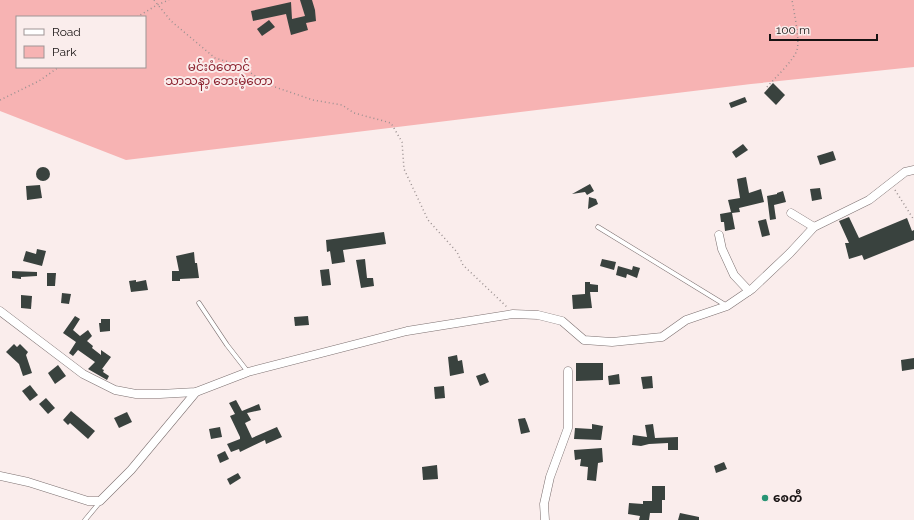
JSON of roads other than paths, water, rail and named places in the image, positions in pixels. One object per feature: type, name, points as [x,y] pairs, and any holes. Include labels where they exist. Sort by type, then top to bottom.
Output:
[{"type":"street","points":[[0,311],[83,374],[115,390],[136,394],[196,392],[248,372],[408,331],[513,314],[538,315],[562,321],[584,340],[612,342],[662,337],[686,320],[727,306],[749,291],[790,253],[814,227],[869,200],[905,172],[914,170]]},
{"type":"street","points":[[790,213],[814,227]]},
{"type":"street","points":[[719,235],[722,249],[734,275],[749,291]]},
{"type":"street","points":[[545,520],[544,504],[550,477],[568,428],[568,371]]},
{"type":"street","points":[[0,476],[28,482],[88,501],[100,502],[131,470],[196,392]]},
{"type":"lane","points":[[598,227],[727,306]]},
{"type":"lane","points":[[199,303],[227,345],[248,372]]},
{"type":"lane","points":[[85,520],[100,502]]},
{"type":"place","name":"စေတီ","points":[[765,498]]},
{"type":"park label","name":"မင်းဝံတောင် သာသနာ့ ‌ဘေးမဲ့တော","points":[[219,74]]}]
